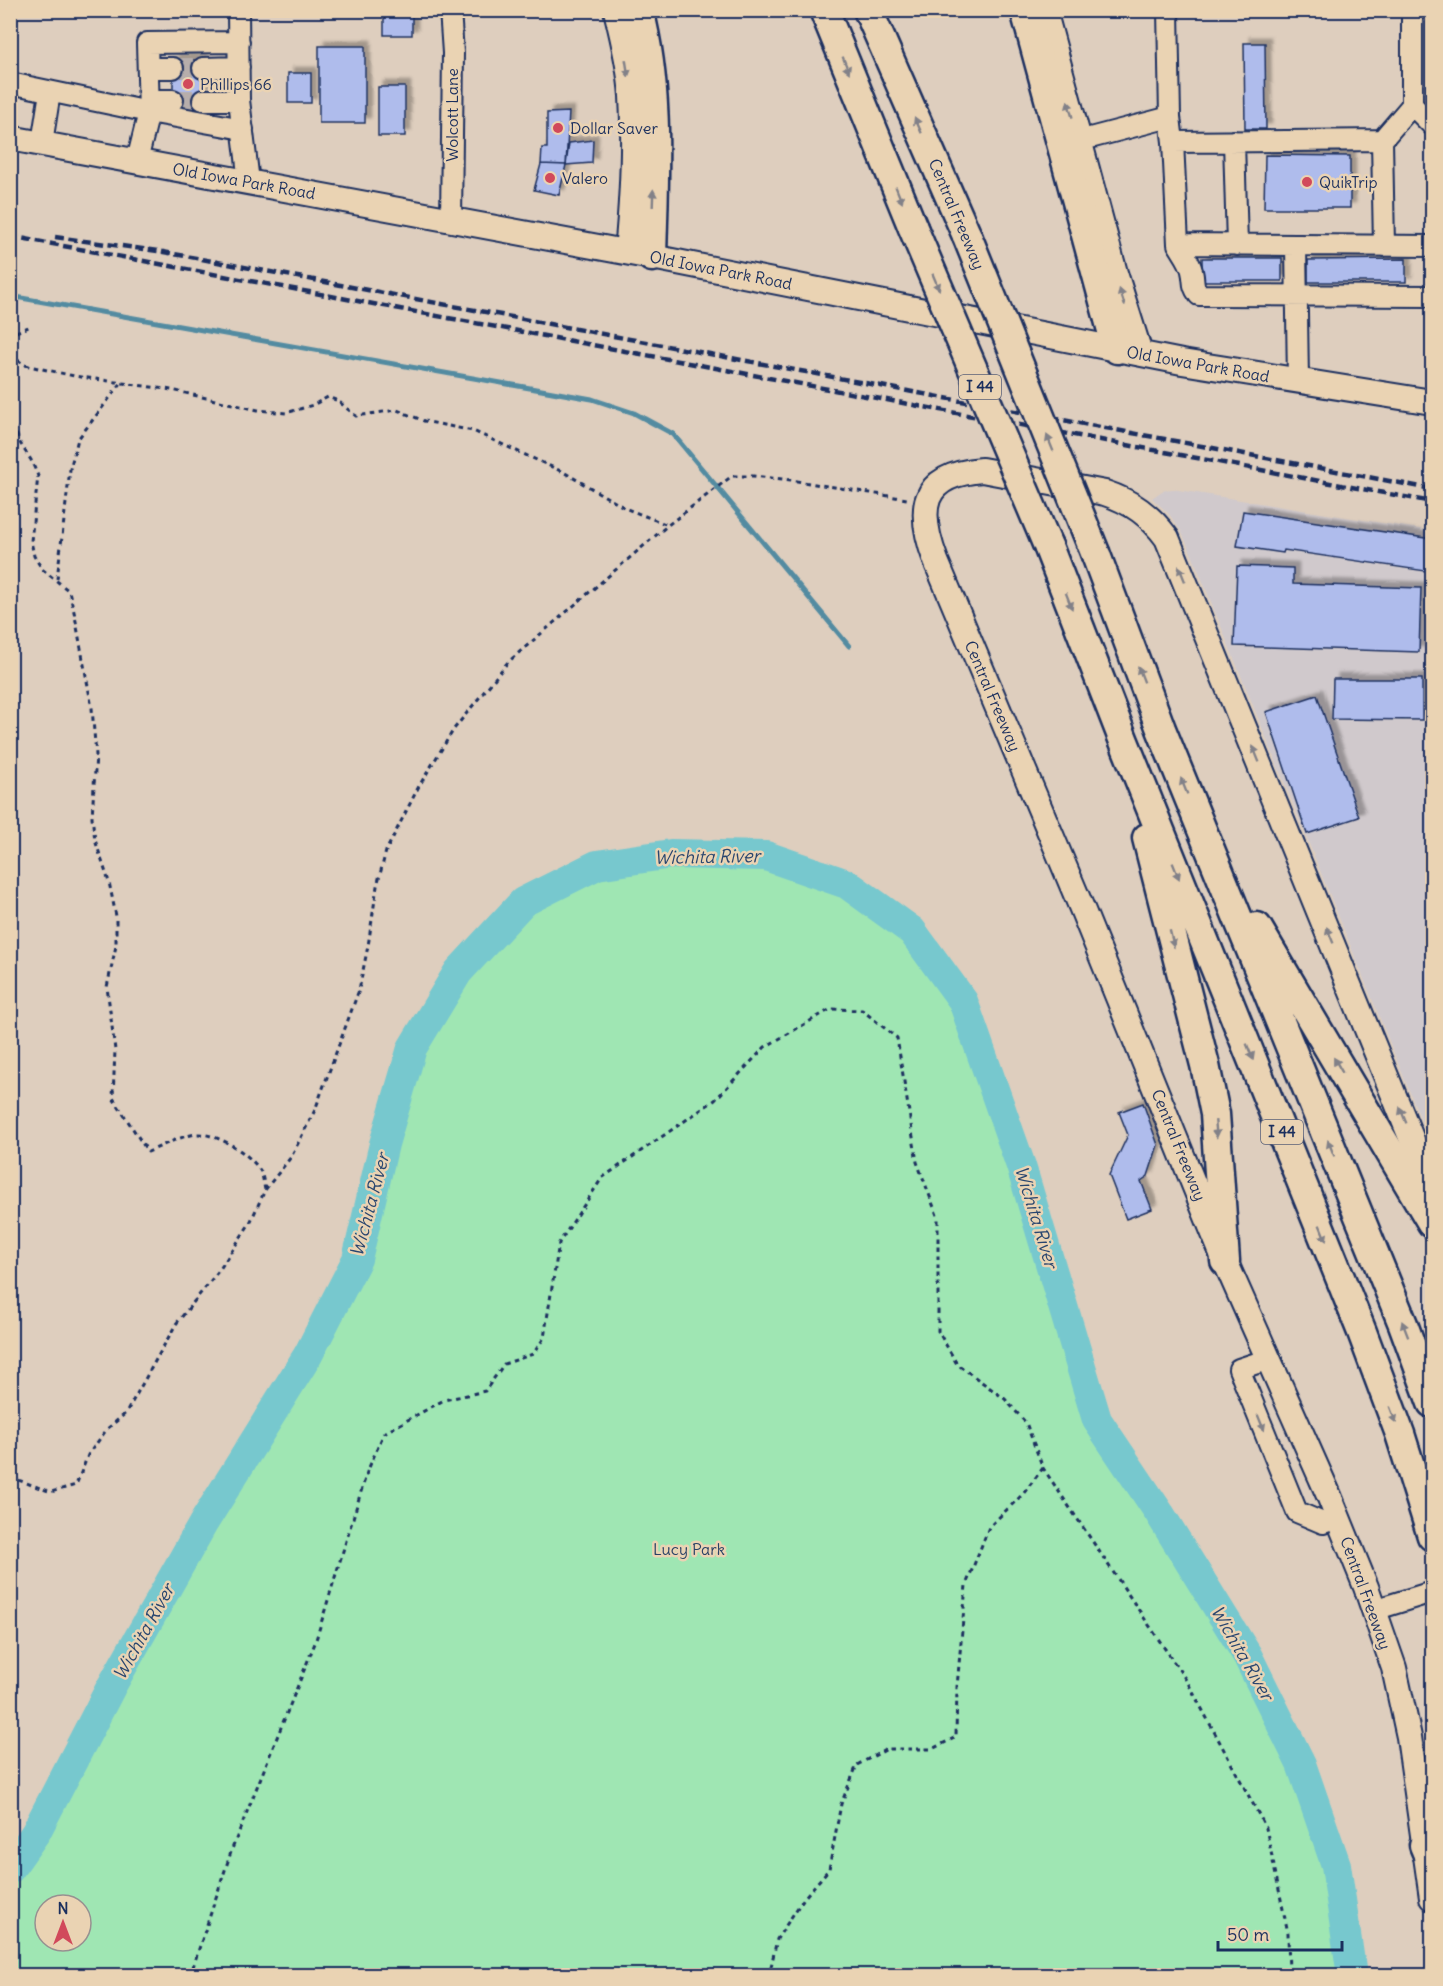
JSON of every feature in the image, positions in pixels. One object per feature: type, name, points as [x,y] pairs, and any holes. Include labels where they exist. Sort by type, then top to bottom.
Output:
[{"type":"highway","points":[[639,10],[653,90],[656,137],[639,254]]},
{"type":"highway","name":"I 44","points":[[824,10],[913,228],[1048,546],[1123,740],[1362,1332],[1400,1434],[1432,1533]]},
{"type":"highway","name":"Central Freeway","points":[[868,10],[967,236],[1096,555],[1161,729],[1403,1324],[1432,1403]]},
{"type":"highway","points":[[1024,10],[1070,143],[1129,351]]},
{"type":"highway","points":[[1123,740],[1215,1114],[1225,1261]]},
{"type":"highway","points":[[1206,840],[1432,1223]]},
{"type":"main road","points":[[616,10],[632,94],[632,162],[639,254]]},
{"type":"main road","points":[[1044,10],[1070,143]]},
{"type":"main road","name":"Old Iowa Park Road","points":[[10,138],[639,254],[1129,351],[1298,382],[1432,402]]},
{"type":"main road","points":[[927,501],[937,485],[950,476],[966,471],[982,470],[1105,493],[1125,499],[1154,520],[1167,538],[1425,1149],[1432,1189]]},
{"type":"main road","name":"Central Freeway","points":[[927,501],[925,520],[936,561],[1083,911],[1225,1261],[1338,1518],[1374,1610],[1394,1668],[1409,1737],[1428,1855],[1432,1898]]},
{"type":"street","points":[[238,10],[239,100],[249,182]]},
{"type":"street","name":"Wolcott Lane","points":[[450,10],[453,53],[451,219]]},
{"type":"street","points":[[1168,10],[1170,117],[1178,244],[1187,258],[1193,273],[1193,286],[1199,295],[1432,296]]},
{"type":"street","points":[[1384,246],[1382,140],[1412,105],[1412,10]]},
{"type":"street","points":[[137,161],[149,106],[147,43],[238,42]]},
{"type":"street","points":[[203,68],[238,67]]},
{"type":"street","points":[[148,68],[173,68]]},
{"type":"street","points":[[10,83],[50,92],[149,106],[243,129]]},
{"type":"street","points":[[42,143],[50,92]]},
{"type":"street","points":[[149,106],[173,100]]},
{"type":"street","points":[[203,100],[239,100]]},
{"type":"street","points":[[1412,105],[1432,125]]},
{"type":"street","points":[[1070,143],[1170,117]]},
{"type":"street","points":[[1173,142],[1382,140]]},
{"type":"street","points":[[1234,141],[1237,245]]},
{"type":"street","points":[[1178,244],[1432,246]]},
{"type":"street","points":[[1296,245],[1298,382]]},
{"type":"street","points":[[1269,1359],[1239,1369],[1297,1512],[1323,1523],[1338,1518]]},
{"type":"street","points":[[1374,1610],[1432,1592]]},
{"type":"path","points":[[10,339],[16,332],[31,326]]},
{"type":"path","points":[[10,355],[26,365],[74,376],[172,390],[258,410],[286,413],[313,405],[328,397],[338,401],[356,416],[398,410],[424,421],[473,431],[495,440],[565,473],[627,509],[668,525]]},
{"type":"path","points":[[57,579],[70,469],[78,439],[122,382]]},
{"type":"path","points":[[10,417],[20,443],[38,476],[32,541],[34,556],[42,569],[69,591],[92,708],[96,755],[92,817],[95,840],[109,882],[116,916],[117,946],[107,987],[115,1050],[113,1098],[148,1152],[179,1138],[199,1134],[224,1140],[248,1157],[261,1172],[265,1190]]},
{"type":"path","points":[[10,1477],[51,1492],[76,1485],[88,1455],[107,1429],[126,1413],[176,1324],[220,1269],[250,1223],[265,1190],[291,1157],[319,1099],[359,990],[369,946],[377,886],[386,851],[419,786],[454,729],[508,662],[668,525],[732,476],[791,480],[829,488],[927,501]]},
{"type":"path","points":[[190,1976],[232,1849],[315,1643],[367,1472],[384,1433],[444,1400],[485,1391],[504,1364],[533,1354],[544,1338],[559,1244],[602,1178],[715,1100],[765,1047],[831,1009],[862,1010],[897,1038],[917,1162],[938,1218],[938,1331],[957,1364],[1005,1399],[1026,1423],[1042,1468],[1188,1683],[1266,1828],[1288,1933],[1289,1976]]},
{"type":"path","points":[[769,1976],[777,1939],[804,1898],[829,1869],[841,1804],[857,1765],[887,1749],[933,1749],[956,1737],[957,1687],[966,1585],[989,1527],[1023,1494],[1042,1468]]},
{"type":"shaded area","points":[[1172,489],[1432,531],[1432,1135],[1426,1132],[1190,550],[1169,514],[1152,498],[1162,491]]},
{"type":"green space","name":"Lucy Park","points":[[671,854],[766,856],[847,884],[912,931],[963,1001],[1021,1166],[1097,1420],[1160,1514],[1247,1655],[1301,1764],[1336,1865],[1352,1975],[11,1975],[11,1869],[36,1832],[111,1687],[204,1522],[308,1355],[357,1259],[384,1144],[412,1048],[458,972],[523,902],[597,865]]},
{"type":"building","points":[[384,11],[412,11],[412,35],[384,35]]},
{"type":"building","points":[[1244,43],[1265,43],[1266,129],[1245,129]]},
{"type":"building","points":[[319,46],[365,46],[365,123],[319,123]]},
{"type":"building","name":"Phillips 66","points":[[173,60],[203,60],[203,112],[173,112]]},
{"type":"building","points":[[288,73],[311,73],[311,103],[288,103]]},
{"type":"building","points":[[378,87],[405,87],[405,136],[378,136]]},
{"type":"building","name":"Dollar Saver","points":[[569,112],[566,165],[541,164],[542,148],[547,148],[547,113]]},
{"type":"building","name":"Valero","points":[[593,140],[592,163],[566,165],[569,143]]},
{"type":"building","name":"QuikTrip","points":[[1265,155],[1350,156],[1350,208],[1264,208]]},
{"type":"building","name":"Valero","points":[[541,164],[566,165],[559,195],[534,190]]},
{"type":"building","points":[[1202,258],[1282,258],[1282,281],[1202,281]]},
{"type":"building","points":[[1406,259],[1406,282],[1308,282],[1308,260]]},
{"type":"building","points":[[1243,511],[1432,539],[1432,572],[1284,550],[1283,553],[1237,546]]},
{"type":"building","points":[[1237,566],[1293,568],[1293,584],[1421,588],[1419,652],[1234,646]]},
{"type":"building","points":[[1333,679],[1422,679],[1422,720],[1332,719]]},
{"type":"building","points":[[1317,695],[1359,817],[1307,834],[1266,712]]},
{"type":"building","points":[[1143,1103],[1158,1145],[1148,1176],[1141,1181],[1152,1209],[1126,1219],[1109,1175],[1128,1135],[1119,1112]]},
{"type":"waterway","points":[[10,296],[592,399],[634,413],[673,434],[849,646]]},
{"type":"waterway","name":"Wichita River","points":[[10,1869],[36,1832],[111,1687],[204,1522],[308,1355],[357,1259],[384,1144],[412,1048],[458,972],[523,902],[597,865],[671,854],[766,856],[847,884],[912,931],[963,1001],[1021,1166],[1097,1420],[1160,1514],[1247,1655],[1301,1764],[1336,1865],[1352,1976]]},
{"type":"tunnel","points":[[173,68],[203,68]]},
{"type":"tunnel","points":[[173,100],[203,100]]},
{"type":"railway","points":[[10,236],[1432,502]]},
{"type":"railway","points":[[55,237],[158,251],[1432,489]]},
{"type":"place","name":"Phillips 66","points":[[188,84]]},
{"type":"place","name":"Dollar Saver","points":[[558,128]]},
{"type":"place","name":"Valero","points":[[550,178]]},
{"type":"place","name":"QuikTrip","points":[[1307,182]]}]
